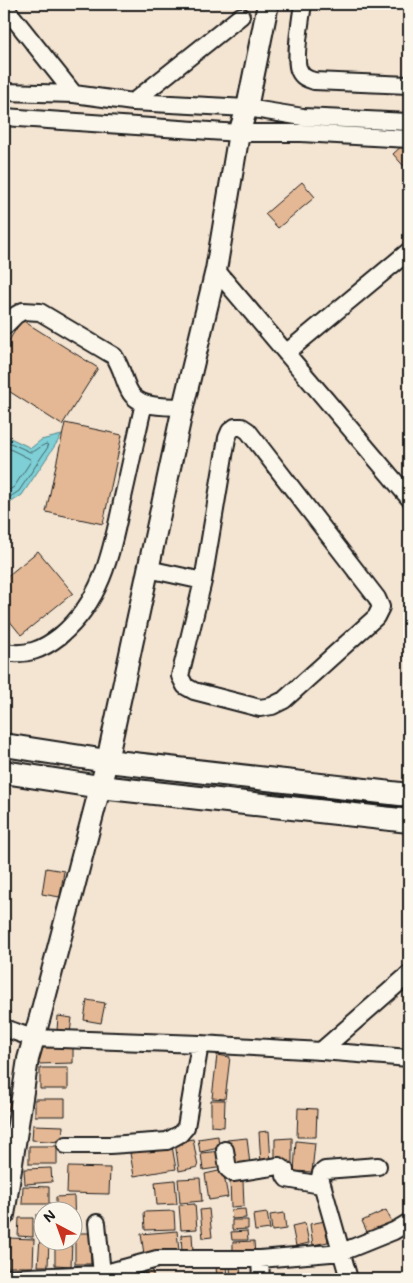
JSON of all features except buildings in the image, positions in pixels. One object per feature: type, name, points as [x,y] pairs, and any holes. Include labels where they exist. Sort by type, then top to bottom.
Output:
[{"type":"main road","points":[[4,745],[107,761],[409,796]]},
{"type":"main road","points":[[4,772],[100,787],[409,820]]},
{"type":"street","points":[[4,1215],[28,1059],[107,761],[183,407],[216,270],[240,133],[247,108],[268,4]]},
{"type":"street","points":[[303,4],[298,69],[305,78],[314,81],[409,85]]},
{"type":"street","points":[[7,15],[74,94]]},
{"type":"street","points":[[133,102],[241,16]]},
{"type":"street","points":[[4,92],[74,94],[133,102],[247,108],[303,118],[409,122]]},
{"type":"street","points":[[4,117],[240,133],[301,133],[409,139]]},
{"type":"street","points":[[286,353],[409,251]]},
{"type":"street","points":[[216,270],[409,498]]},
{"type":"street","points":[[4,327],[16,315],[24,311],[40,312],[114,356],[129,391],[144,404],[183,407]]},
{"type":"street","points":[[4,652],[12,654],[31,652],[47,647],[71,627],[97,590],[109,560],[144,404]]},
{"type":"street","points":[[235,427],[242,428],[248,431],[377,598],[381,607],[376,617],[284,700],[272,706],[260,708],[194,691],[185,686],[180,676],[203,581],[227,438],[230,431],[235,427]]},
{"type":"street","points":[[148,569],[203,581]]},
{"type":"street","points":[[321,1051],[409,974]]},
{"type":"street","points":[[4,1028],[33,1038],[200,1044],[409,1058]]},
{"type":"street","points":[[66,1145],[110,1145],[167,1141],[180,1134],[186,1127],[200,1044]]},
{"type":"street","points":[[224,1150],[228,1169],[233,1173],[279,1166],[285,1170],[287,1179],[321,1185]]},
{"type":"street","points":[[349,1279],[321,1185],[321,1173],[325,1170],[378,1166]]},
{"type":"street","points":[[4,1278],[102,1274],[157,1260],[260,1259],[342,1252],[394,1231],[409,1222]]},
{"type":"street","points":[[96,1223],[102,1274]]},
{"type":"street","points":[[260,1259],[261,1279]]},
{"type":"water","points":[[4,435],[31,448],[41,440],[62,435],[22,495],[4,507]]}]
